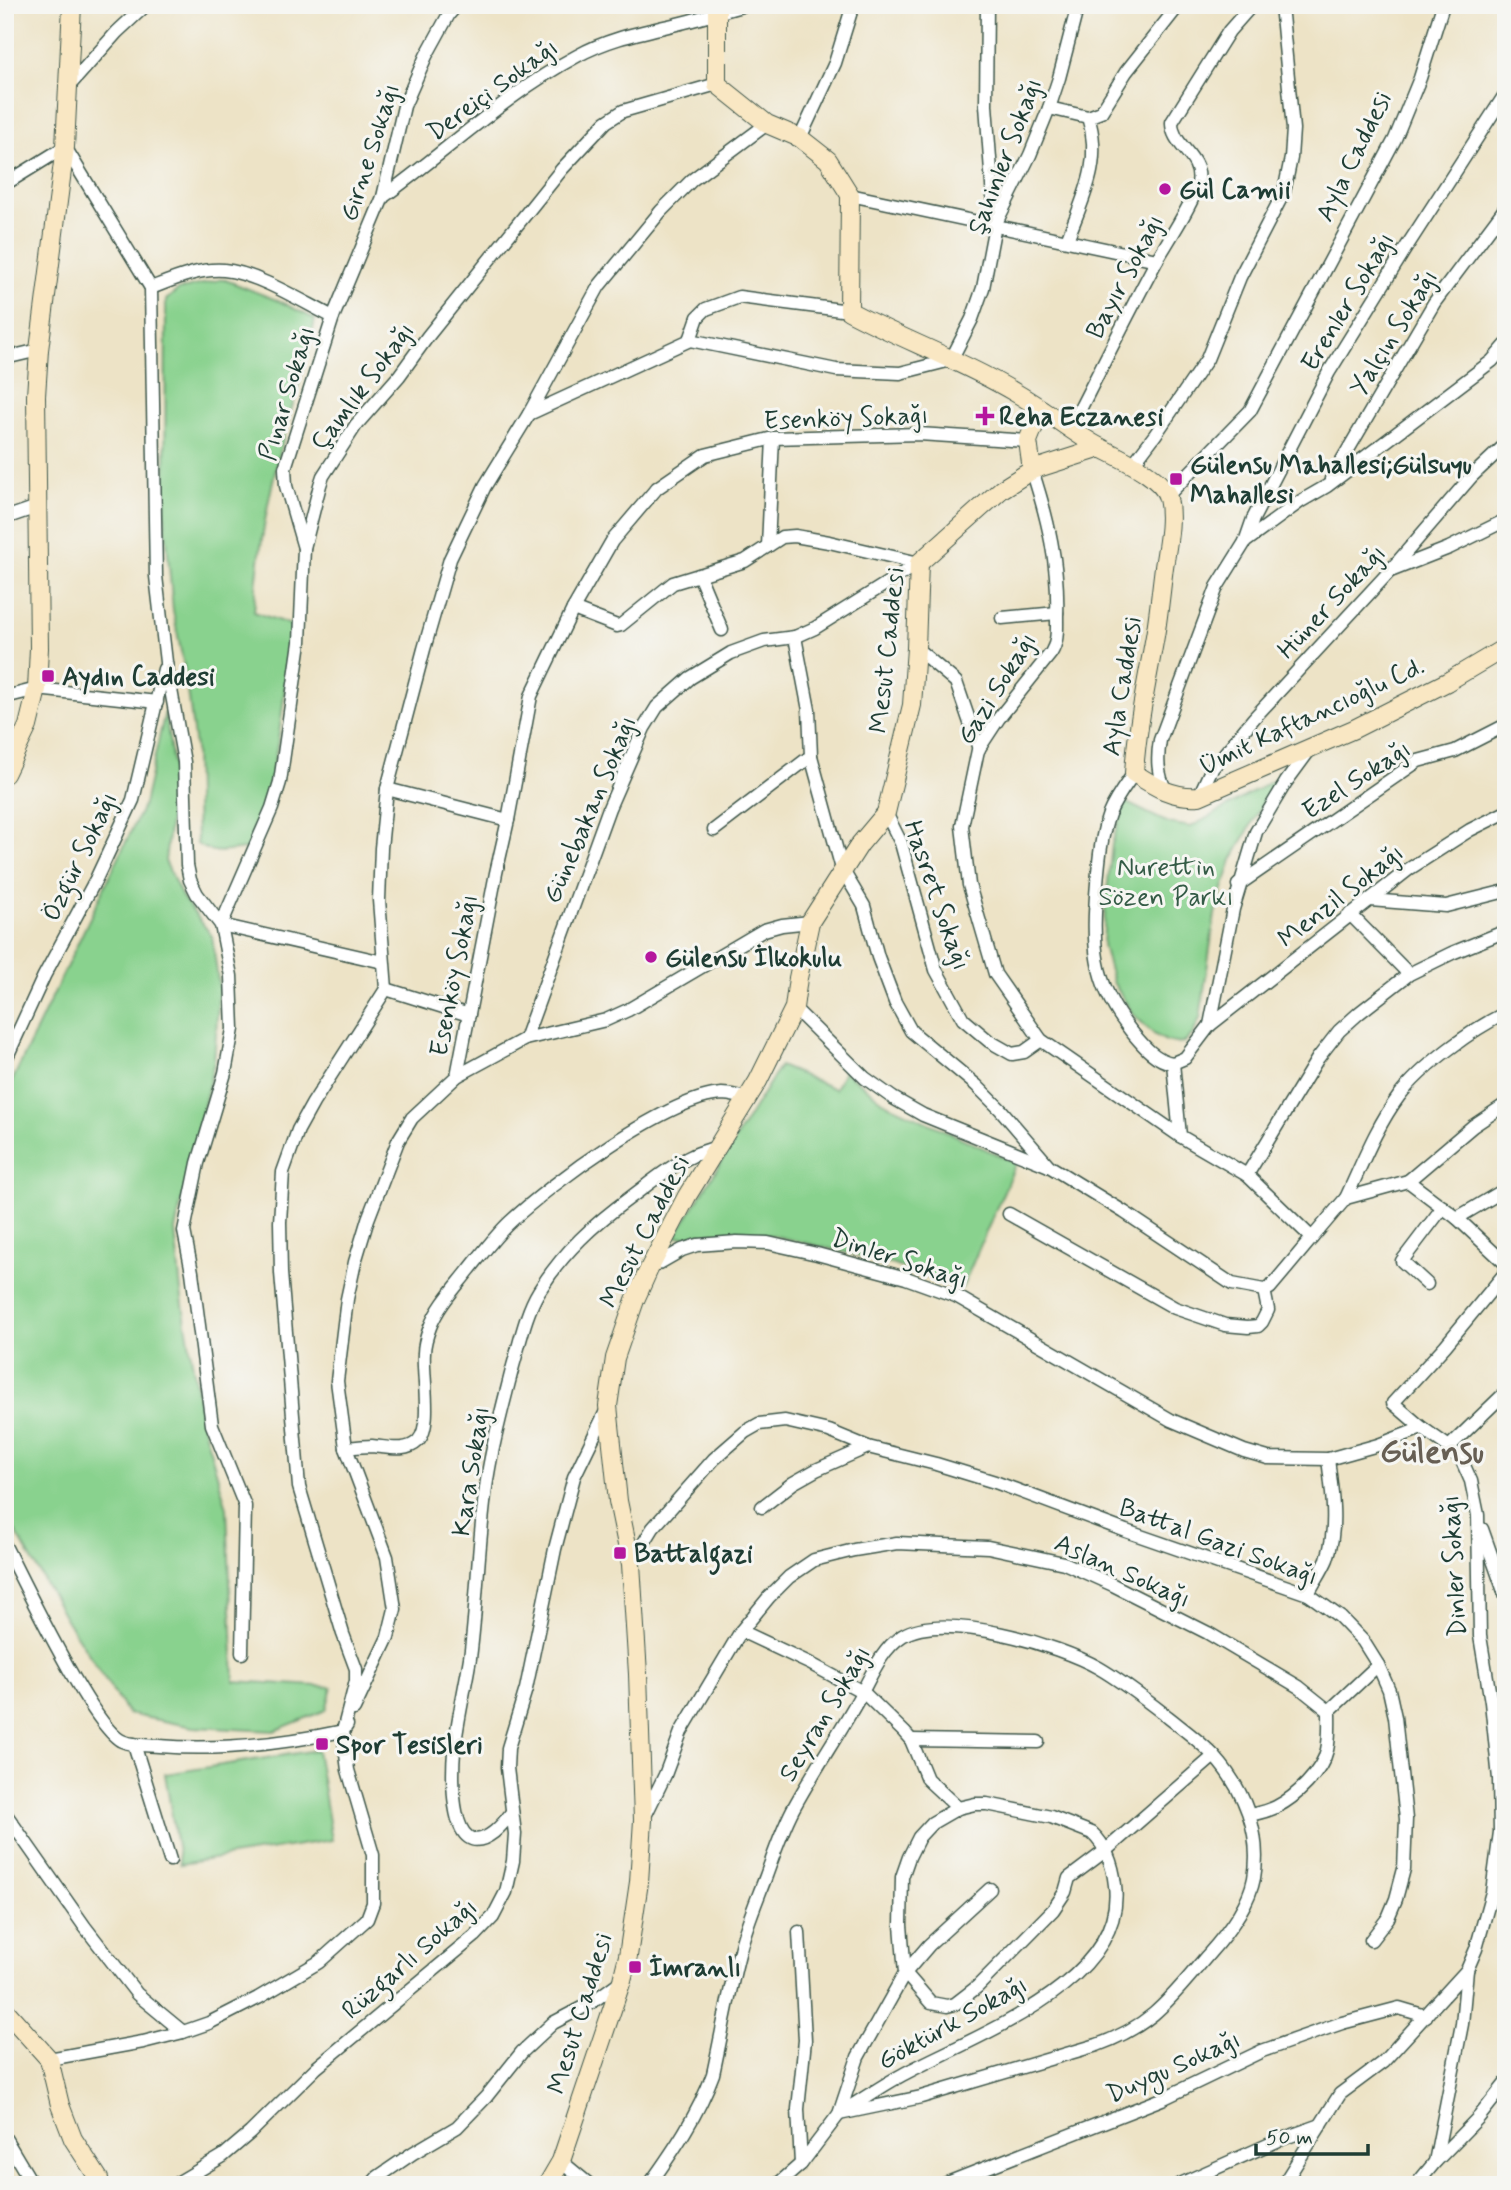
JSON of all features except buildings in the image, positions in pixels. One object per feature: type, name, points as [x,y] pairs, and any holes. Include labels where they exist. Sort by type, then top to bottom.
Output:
[{"type":"street","points":[[5,774],[26,734],[37,689],[40,648],[36,396],[39,350],[65,147],[72,5]]},
{"type":"street","points":[[68,87],[117,32],[146,5]]},
{"type":"street","name":"Girne Sokağı","points":[[333,317],[383,197],[404,106],[426,56],[449,14],[457,5]]},
{"type":"street","name":"Dereiçi Sokağı","points":[[383,197],[533,82],[579,55],[620,37],[690,21],[716,9],[746,5]]},
{"type":"street","points":[[800,138],[835,63],[853,5]]},
{"type":"street","points":[[987,5],[986,105],[995,225]]},
{"type":"street","name":"Şahinler Sokağı","points":[[951,360],[966,334],[983,288],[995,225],[1030,155],[1049,108],[1077,5]]},
{"type":"street","points":[[1049,108],[1088,117],[1101,112],[1126,72],[1179,5]]},
{"type":"street","name":"Bayır Sokağı","points":[[1070,429],[1198,186],[1198,170],[1194,159],[1173,134],[1172,122],[1229,31],[1252,5]]},
{"type":"street","points":[[1133,464],[1207,359],[1240,277],[1284,192],[1291,158],[1293,129],[1281,5]]},
{"type":"street","name":"Ayla Caddesi","points":[[1172,1063],[1160,1060],[1149,1051],[1122,1020],[1108,997],[1096,958],[1095,912],[1104,832],[1110,813],[1134,773],[1143,698],[1156,634],[1170,514],[1168,495],[1250,411],[1395,139],[1420,78],[1443,5]]},
{"type":"street","points":[[716,9],[717,83],[767,124],[800,138],[828,160],[850,195],[849,311]]},
{"type":"street","name":"Çamlık Sokağı","points":[[221,925],[272,808],[279,782],[300,642],[304,548],[323,476],[356,425],[399,376],[562,169],[611,117],[717,83]]},
{"type":"street","name":"Erenler Sokağı","points":[[1166,792],[1158,765],[1160,740],[1217,587],[1245,542],[1253,519],[1329,372],[1506,93]]},
{"type":"street","points":[[1067,240],[1094,169],[1093,133],[1088,117]]},
{"type":"street","points":[[49,2059],[143,2042],[209,2023],[319,1962],[367,1919],[373,1903],[373,1855],[348,1770],[343,1731],[357,1675],[299,1487],[281,1273],[282,1197],[286,1162],[298,1130],[313,1103],[386,989],[379,900],[387,789],[450,559],[485,486],[529,414],[599,286],[661,211],[692,180],[767,124]]},
{"type":"street","points":[[5,184],[65,147]]},
{"type":"street","points":[[65,147],[151,288],[156,576],[166,662],[184,762],[187,866],[190,880],[205,907],[221,925],[231,976],[233,1029],[225,1073],[198,1163],[184,1231],[212,1425],[245,1506],[242,1653]]},
{"type":"street","points":[[850,195],[1157,260]]},
{"type":"street","name":"Yalçın Sokağı","points":[[1327,486],[1434,303],[1506,207]]},
{"type":"street","name":"Pınar Sokağı","points":[[151,288],[198,272],[223,270],[249,276],[333,317],[285,468],[286,486],[304,548]]},
{"type":"street","points":[[690,340],[698,317],[706,309],[739,297],[849,311],[1016,393],[1101,448],[1133,464],[1155,480],[1168,495]]},
{"type":"street","points":[[529,414],[690,340],[835,370],[900,373],[951,360]]},
{"type":"street","name":"Erenler Sokağı","points":[[1245,542],[1301,501],[1327,486],[1492,361],[1506,345]]},
{"type":"street","points":[[5,358],[39,350]]},
{"type":"street","points":[[1032,470],[1028,441],[1041,410]]},
{"type":"street","name":"Esenköy Sokağı","points":[[343,1731],[385,1645],[395,1609],[387,1557],[346,1448],[337,1387],[341,1336],[355,1262],[368,1219],[404,1129],[412,1118],[457,1076],[531,696],[573,609],[612,541],[657,488],[698,458],[772,438],[919,434],[1028,441]]},
{"type":"street","points":[[768,546],[772,438]]},
{"type":"street","name":"Hüner Sokağı","points":[[1199,796],[1210,770],[1254,718],[1389,572],[1471,477],[1506,444]]},
{"type":"street","name":"Mesut Caddesi","points":[[547,2185],[561,2161],[622,1980],[639,1882],[643,1820],[631,1563],[618,1501],[608,1406],[615,1358],[649,1269],[687,1196],[748,1098],[794,1008],[810,922],[842,869],[886,813],[912,705],[919,563],[1002,489],[1032,470],[1101,448]]},
{"type":"street","name":"Gazi Sokağı","points":[[1032,470],[1048,519],[1058,584],[1056,642],[979,749],[962,826],[969,885],[995,974],[1041,1040],[1180,1136]]},
{"type":"street","points":[[5,518],[37,507]]},
{"type":"street","points":[[1389,572],[1506,520]]},
{"type":"street","points":[[573,609],[617,626],[621,625],[673,583],[745,561],[782,537],[795,536],[919,563]]},
{"type":"street","name":"Günebakan Sokağı","points":[[525,1039],[609,808],[644,728],[657,707],[690,678],[731,653],[764,641],[795,637],[815,628],[919,563]]},
{"type":"street","points":[[699,575],[722,630]]},
{"type":"street","points":[[1002,618],[1057,613]]},
{"type":"street","points":[[795,637],[809,710],[811,755],[842,869],[864,906],[891,991],[911,1031],[976,1085],[1049,1166]]},
{"type":"street","name":"Ümit Kaftancıoğlu Cd.","points":[[1134,773],[1166,792],[1199,796],[1312,748],[1447,682],[1506,647]]},
{"type":"street","points":[[916,648],[956,682],[979,749]]},
{"type":"street","name":"Özgür Sokağı","points":[[5,1060],[44,976],[96,879],[133,800],[166,662]]},
{"type":"street","points":[[5,697],[37,689],[157,702]]},
{"type":"street","name":"Ezel Sokağı","points":[[1238,886],[1418,761],[1455,751],[1506,725]]},
{"type":"street","points":[[1312,748],[1286,782],[1256,832],[1238,886],[1210,1025],[1185,1058],[1172,1063],[1180,1136],[1247,1175],[1312,1238]]},
{"type":"street","points":[[714,830],[811,755]]},
{"type":"street","points":[[387,789],[508,820]]},
{"type":"street","name":"Menzil Sokağı","points":[[1210,1025],[1409,869],[1470,830],[1506,812]]},
{"type":"street","name":"Hasret Sokağı","points":[[886,813],[901,843],[936,970],[963,1019],[989,1041],[1012,1054],[1024,1052],[1041,1040]]},
{"type":"street","points":[[1370,900],[1446,906],[1506,891]]},
{"type":"street","points":[[1350,914],[1409,974]]},
{"type":"street","points":[[457,1076],[525,1039],[606,1020],[670,987],[764,930],[810,922]]},
{"type":"street","points":[[221,925],[383,962]]},
{"type":"street","points":[[1247,1175],[1318,1058],[1339,1031],[1409,974],[1506,931]]},
{"type":"street","points":[[386,989],[469,1015]]},
{"type":"street","points":[[794,1008],[865,1078],[893,1098],[923,1115],[1049,1166],[1232,1284],[1264,1290],[1275,1283],[1346,1198],[1384,1120],[1400,1094],[1454,1045],[1506,1013]]},
{"type":"street","points":[[346,1448],[371,1446],[398,1449],[412,1446],[424,1434],[424,1353],[431,1324],[440,1306],[491,1242],[540,1195],[606,1148],[688,1103],[721,1094],[748,1098]]},
{"type":"street","points":[[1346,1198],[1408,1181],[1473,1126],[1506,1104]]},
{"type":"street","name":"Kara Sokağı","points":[[512,1812],[488,1836],[478,1839],[468,1836],[461,1828],[456,1815],[453,1788],[454,1751],[470,1657],[488,1476],[498,1423],[517,1354],[538,1293],[574,1243],[608,1214],[689,1157],[717,1147]]},
{"type":"street","points":[[1408,1181],[1457,1217],[1506,1264]]},
{"type":"street","points":[[1457,1217],[1506,1189]]},
{"type":"street","points":[[1427,1284],[1402,1261],[1443,1207]]},
{"type":"street","points":[[1009,1214],[1175,1308],[1225,1325],[1254,1327],[1262,1322],[1268,1310],[1264,1290]]},
{"type":"street","name":"Dinler Sokağı","points":[[649,1269],[682,1250],[712,1243],[737,1242],[768,1243],[857,1264],[956,1296],[1171,1420],[1268,1458],[1328,1459],[1378,1445],[1422,1428],[1449,1447],[1468,1471],[1478,1515],[1480,1636],[1491,1702],[1499,1779],[1500,1832],[1493,1892],[1467,1970],[1383,2062],[1340,2094],[1283,2185]]},
{"type":"street","points":[[1422,1428],[1393,1403],[1446,1346],[1506,1272]]},
{"type":"street","points":[[1449,1447],[1506,1392]]},
{"type":"street","name":"Rüzgarlı Sokağı","points":[[174,2185],[194,2180],[223,2156],[316,2068],[450,1959],[493,1917],[506,1892],[513,1861],[515,1834],[507,1768],[508,1748],[526,1689],[555,1549],[577,1470],[608,1406]]},
{"type":"street","name":"Battal Gazi Sokağı","points":[[631,1563],[653,1528],[700,1473],[745,1432],[759,1424],[776,1421],[829,1431],[868,1447],[995,1482],[1308,1594],[1340,1617],[1363,1641],[1389,1690],[1404,1786],[1406,1851],[1396,1899],[1388,1918],[1371,1940]]},
{"type":"street","points":[[762,1507],[793,1483],[868,1447]]},
{"type":"street","points":[[1308,1594],[1327,1559],[1333,1527],[1333,1498],[1328,1459]]},
{"type":"street","points":[[1478,1515],[1506,1597]]},
{"type":"street","name":"Aslan Sokağı","points":[[643,1820],[665,1775],[681,1732],[741,1630],[754,1614],[789,1577],[817,1559],[897,1543],[988,1547],[1064,1563],[1208,1633],[1299,1687],[1329,1711]]},
{"type":"street","points":[[5,1546],[69,1667],[97,1714],[121,1741],[198,1749],[224,1748],[266,1745],[343,1731]]},
{"type":"street","name":"Seyran Sokağı","points":[[649,2185],[696,2115],[713,2074],[740,1947],[792,1811],[886,1651],[894,1642],[915,1629],[944,1627],[993,1632],[1046,1646],[1098,1667],[1184,1729],[1214,1756],[1240,1793],[1250,1815],[1255,1853],[1254,1878],[1236,1917],[1218,1943],[1162,2008],[1119,2037],[1047,2062],[921,2097],[839,2114]]},
{"type":"street","points":[[741,1630],[863,1692],[911,1740],[927,1779],[958,1808]]},
{"type":"street","points":[[1250,1815],[1278,1806],[1308,1782],[1327,1750],[1329,1711],[1378,1665]]},
{"type":"street","points":[[911,1740],[1038,1742]]},
{"type":"street","points":[[134,1744],[170,1860]]},
{"type":"street","points":[[1105,1851],[1092,1833],[1051,1816],[987,1804],[958,1808],[932,1823],[919,1838],[902,1877],[905,1973],[931,2003],[947,2006],[955,2004],[977,1987],[1053,1910],[1065,1892],[1069,1878],[1105,1851],[1214,1756]]},
{"type":"street","points":[[5,1813],[85,1927],[137,1994],[183,2032]]},
{"type":"street","name":"Göktürk Sokağı","points":[[839,2114],[902,2075],[987,2034],[1083,1969],[1102,1945],[1113,1921],[1116,1890],[1114,1870],[1105,1851]]},
{"type":"street","points":[[777,2185],[801,2164],[839,2114],[858,2057],[905,1973],[929,1945],[990,1889]]},
{"type":"street","points":[[799,1932],[805,2040],[798,2109],[801,2164]]},
{"type":"street","points":[[1434,2162],[1462,2024],[1467,1970]]},
{"type":"street","points":[[371,2185],[378,2177],[413,2153],[457,2127],[486,2097],[522,2052],[553,2023],[591,2003],[622,1980]]},
{"type":"street","name":"Duygu Sokağı","points":[[942,2185],[1162,2099],[1262,2051],[1399,2008],[1426,2016]]},
{"type":"street","points":[[5,2010],[49,2059],[60,2105],[73,2139],[103,2183]]},
{"type":"street","points":[[1416,2185],[1434,2162],[1479,2117],[1506,2082]]},
{"type":"street","points":[[1178,2185],[1279,2140],[1321,2125]]},
{"type":"street","points":[[5,2138],[33,2185]]},
{"type":"street","points":[[561,2161],[590,2185]]},
{"type":"green space","points":[[223,279],[279,301],[315,319],[274,477],[261,544],[256,589],[254,612],[291,625],[278,743],[264,808],[251,841],[246,849],[221,852],[197,844],[195,748],[187,682],[173,611],[165,520],[166,300],[178,290]]},
{"type":"green space","points":[[165,712],[175,779],[165,861],[182,897],[212,936],[219,988],[214,1062],[175,1230],[181,1292],[202,1423],[227,1508],[234,1681],[332,1687],[326,1710],[274,1731],[193,1727],[128,1714],[67,1621],[5,1513],[5,1096],[144,804]]},
{"type":"green space","name":"Nurettin Sözen Parkı","points":[[1276,779],[1232,860],[1215,914],[1200,1018],[1193,1034],[1185,1042],[1166,1041],[1155,1035],[1133,1014],[1113,982],[1103,945],[1112,844],[1125,802],[1168,823],[1191,827]]},
{"type":"green space","points":[[780,1066],[835,1089],[844,1071],[887,1104],[1016,1163],[962,1288],[882,1261],[771,1235],[675,1237]]},
{"type":"green space","points":[[317,1750],[332,1840],[180,1864],[165,1774]]},
{"type":"place","name":"Gül Camii","points":[[1165,189]]},
{"type":"place","name":"Reha Eczanesi","points":[[985,416]]},
{"type":"place","name":"Gülensu Mahallesi;Gülsuyu Mahallesi","points":[[1176,479]]},
{"type":"place","name":"Aydın Caddesi","points":[[48,676]]},
{"type":"place","name":"Gülensu İlkokulu","points":[[651,957]]},
{"type":"place","name":"Battalgazi","points":[[620,1553]]},
{"type":"place","name":"Spor Tesisleri","points":[[322,1744]]},
{"type":"place","name":"İmranlı","points":[[635,1967]]},
{"type":"district","name":"Gülensu","points":[[1432,1450]]}]
